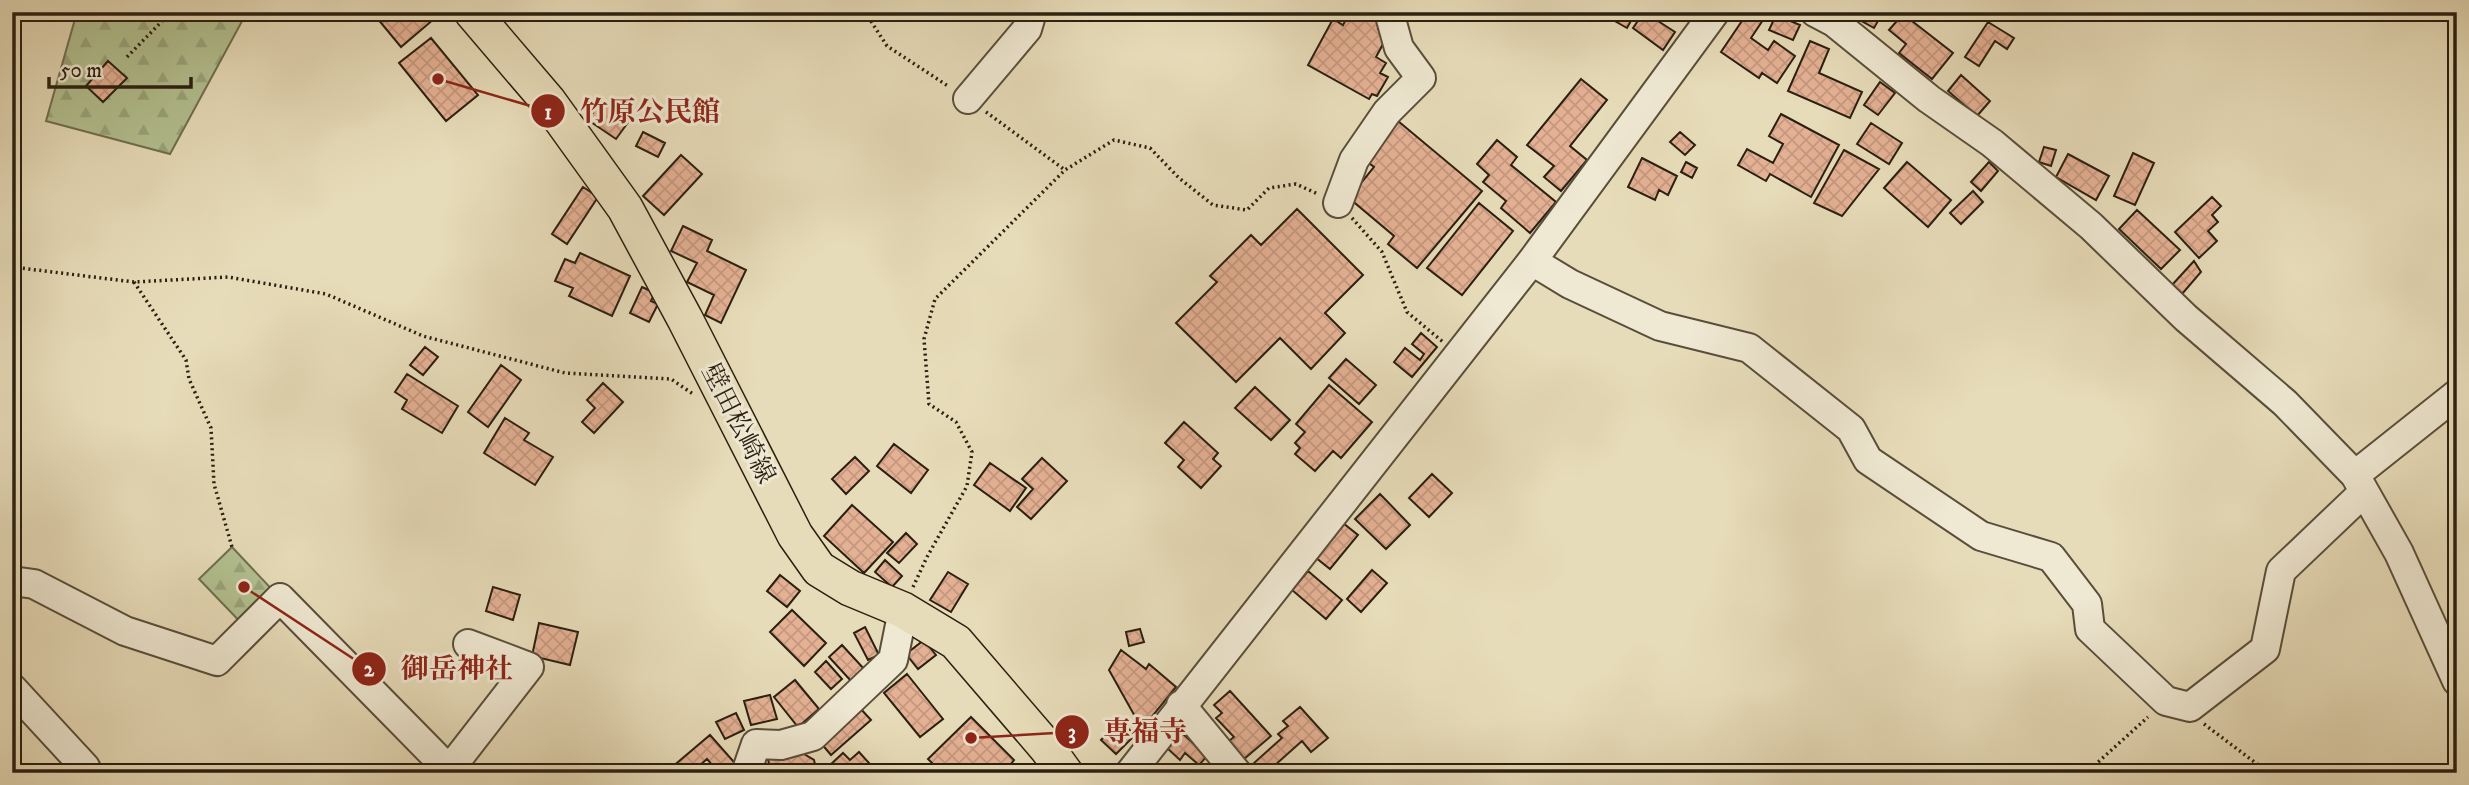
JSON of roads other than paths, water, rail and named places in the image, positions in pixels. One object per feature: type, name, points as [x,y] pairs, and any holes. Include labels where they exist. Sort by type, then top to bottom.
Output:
[{"type":"main road","name":"壁田松崎線","points":[[472,12],[548,101],[625,208],[796,535],[820,569],[850,589],[903,610],[956,642],[1047,748],[1065,773]]},
{"type":"street","points":[[968,99],[1027,29],[1032,12]]},
{"type":"street","points":[[1338,203],[1354,160],[1387,112],[1421,78],[1399,48],[1389,12]]},
{"type":"street","points":[[1130,773],[1532,261],[1715,12]]},
{"type":"street","points":[[1815,12],[1834,22],[1929,99],[1992,144],[2091,226],[2186,318],[2285,402],[2360,484],[2399,553],[2457,681]]},
{"type":"street","points":[[1532,261],[1570,284],[1660,326],[1749,348],[1851,429],[1868,460],[1981,536],[2051,557],[2087,604],[2090,629],[2178,704],[2265,649],[2281,571],[2360,484],[2457,394]]},
{"type":"street","points":[[12,581],[34,584],[125,631],[217,661],[280,598],[451,771],[529,667],[468,644]]},
{"type":"street","points":[[746,773],[756,744],[780,745],[813,736],[893,660],[903,610]]},
{"type":"street","points":[[12,688],[88,773]]},
{"type":"street","points":[[1181,705],[1237,773]]},
{"type":"place","name":"竹原公民館","points":[[438,79]]},
{"type":"place","name":"御岳神社","points":[[244,587]]},
{"type":"place","name":"専福寺","points":[[971,738]]}]
